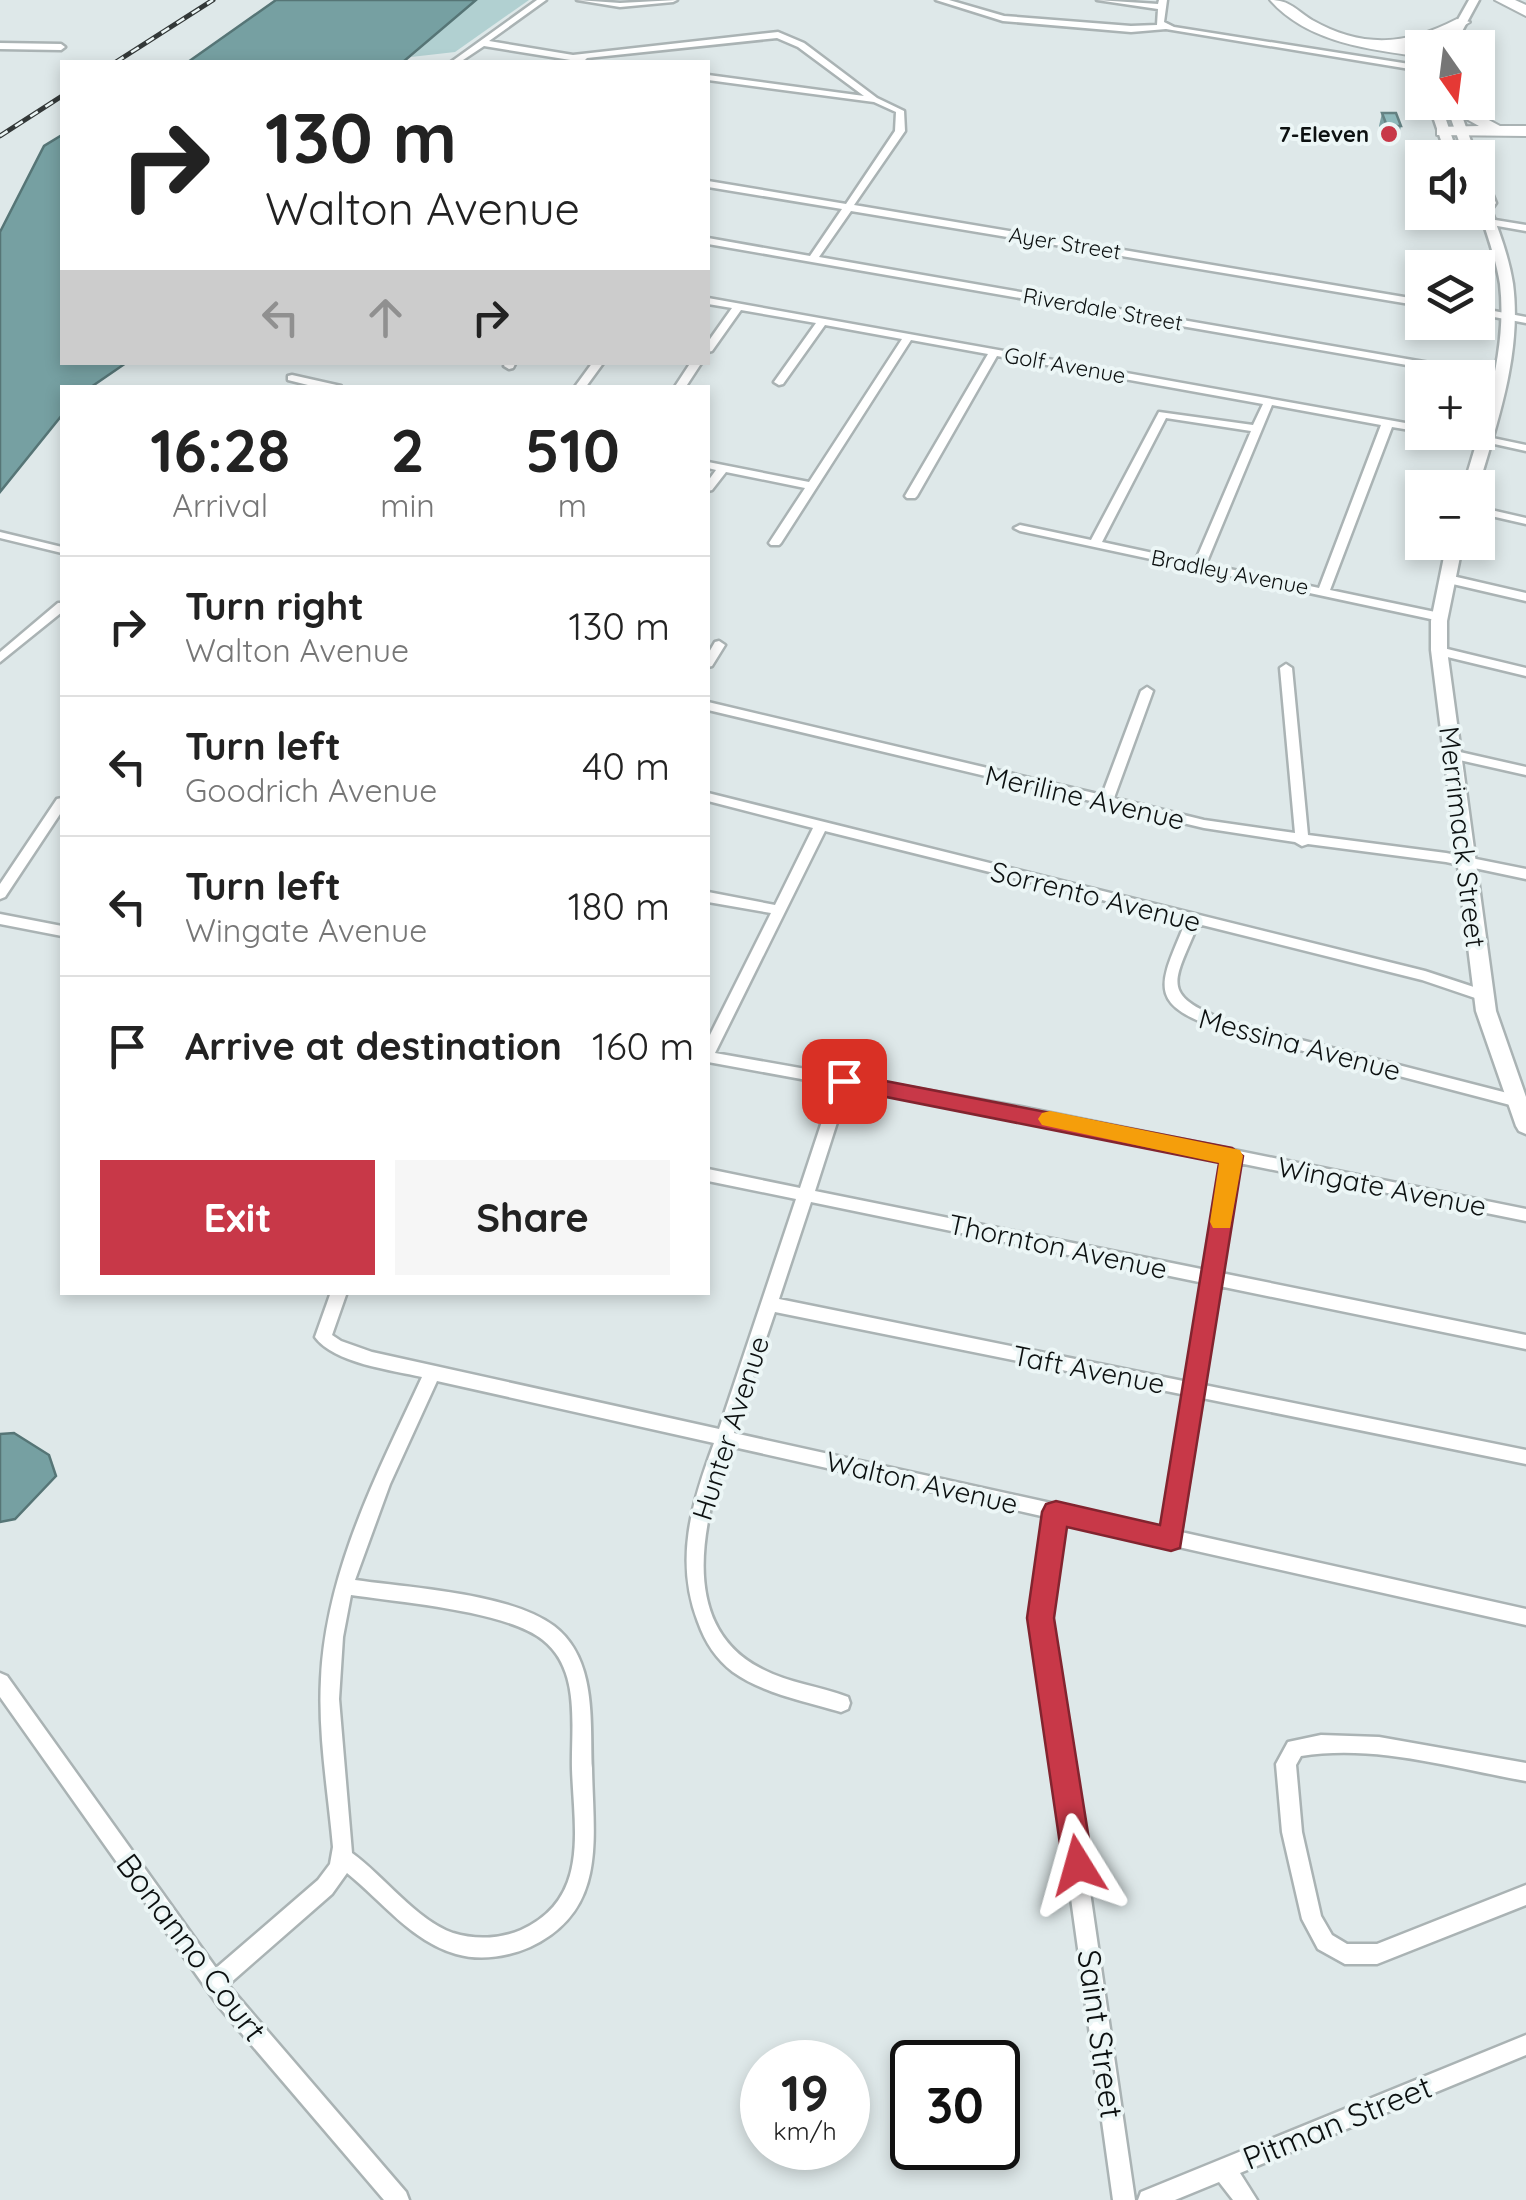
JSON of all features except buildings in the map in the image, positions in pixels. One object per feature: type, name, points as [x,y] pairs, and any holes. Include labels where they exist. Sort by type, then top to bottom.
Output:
[{"type":"highway","points":[[1278,0],[1314,27],[1405,49]]},
{"type":"highway","points":[[1503,0],[1526,11]]},
{"type":"highway","points":[[1372,43],[1432,38],[1470,11]]},
{"type":"highway","points":[[1472,120],[1522,131]]},
{"type":"highway","points":[[1452,131],[1522,131]]},
{"type":"main road","points":[[1470,11],[1485,0]]},
{"type":"main road","points":[[1449,120],[1452,140]]},
{"type":"main road","points":[[1452,131],[1459,140]]},
{"type":"main road","points":[[1490,230],[1506,280],[1508,316],[1495,393]]},
{"type":"main road","name":"Merrimack Street","points":[[1452,560],[1440,617],[1439,651],[1451,754],[1484,996],[1514,1100],[1526,1126]]},
{"type":"street","points":[[459,60],[542,0]]},
{"type":"street","points":[[582,0],[620,5],[673,0]]},
{"type":"street","points":[[940,0],[1002,18],[1131,29],[1165,27],[1405,65]]},
{"type":"street","points":[[1101,0],[1162,3],[1160,21],[1165,27]]},
{"type":"street","points":[[574,58],[778,35],[801,45],[876,100],[898,110],[902,116],[900,131],[813,259]]},
{"type":"street","points":[[484,43],[590,60]]},
{"type":"street","points":[[0,46],[61,47]]},
{"type":"street","points":[[710,78],[876,100]]},
{"type":"street","name":"Ayer Street","points":[[710,184],[1405,299]]},
{"type":"street","points":[[1495,216],[1526,228]]},
{"type":"street","name":"Riverdale Street","points":[[710,241],[1499,378]]},
{"type":"street","name":"Golf Avenue","points":[[710,301],[1405,425]]},
{"type":"street","points":[[710,346],[738,306]]},
{"type":"street","points":[[1495,314],[1526,320]]},
{"type":"street","points":[[779,382],[822,322]]},
{"type":"street","points":[[775,543],[908,337]]},
{"type":"street","points":[[911,496],[994,352]]},
{"type":"street","points":[[580,385],[597,365]]},
{"type":"street","points":[[296,374],[330,385]]},
{"type":"street","points":[[1199,566],[1269,401]]},
{"type":"street","points":[[1095,544],[1163,414],[1258,429]]},
{"type":"street","points":[[1324,591],[1388,422]]},
{"type":"street","points":[[1495,442],[1526,448]]},
{"type":"street","points":[[710,465],[811,486]]},
{"type":"street","points":[[710,485],[722,468]]},
{"type":"street","points":[[1495,514],[1526,521]]},
{"type":"street","name":"Bradley Avenue","points":[[1020,528],[1440,617]]},
{"type":"street","points":[[0,535],[60,550]]},
{"type":"street","points":[[1448,579],[1526,597]]},
{"type":"street","points":[[0,658],[60,608]]},
{"type":"street","points":[[710,660],[719,645]]},
{"type":"street","points":[[1439,651],[1526,672]]},
{"type":"street","points":[[1286,668],[1302,842]]},
{"type":"street","points":[[1106,801],[1147,691]]},
{"type":"street","name":"Meriline Avenue","points":[[710,706],[1106,801],[1302,842],[1467,859],[1526,874]]},
{"type":"street","points":[[1451,754],[1526,772]]},
{"type":"street","name":"Sorrento Avenue","points":[[710,798],[1425,976],[1484,996]]},
{"type":"street","points":[[0,894],[60,805]]},
{"type":"street","points":[[710,1051],[821,826]]},
{"type":"street","points":[[710,897],[779,910]]},
{"type":"street","points":[[0,919],[60,932]]},
{"type":"street","name":"Messina Avenue","points":[[1193,920],[1168,984],[1174,1002],[1183,1011],[1223,1025],[1514,1100]]},
{"type":"street","name":"Wingate Avenue","points":[[710,1055],[1526,1215]]},
{"type":"street","name":"Hunter Avenue","points":[[841,1704],[750,1672],[722,1650],[707,1624],[695,1536],[844,1081]]},
{"type":"street","points":[[1171,1539],[1232,1156]]},
{"type":"street","name":"Thornton Avenue","points":[[710,1175],[1526,1342]]},
{"type":"street","name":"Walton Avenue","points":[[338,1295],[323,1337],[335,1346],[432,1374],[1526,1617]]},
{"type":"street","name":"Taft Avenue","points":[[770,1304],[1526,1456]]},
{"type":"street","points":[[214,1983],[326,1887],[342,1858],[330,1698],[332,1655],[344,1586],[366,1517],[432,1374]]},
{"type":"street","name":"Saint Street","points":[[1056,1512],[1040,1618],[1124,2200]]},
{"type":"street","points":[[342,1858],[441,1938],[472,1948],[489,1948],[522,1940],[552,1922],[580,1880],[584,1848],[580,1692],[572,1662],[552,1635],[539,1625],[508,1614],[344,1586]]},
{"type":"street","name":"Bonanno Court","points":[[0,1682],[214,1983],[398,2200]]},
{"type":"street","points":[[1526,1772],[1358,1743],[1318,1742],[1295,1748],[1286,1764],[1292,1832],[1312,1919],[1325,1942],[1345,1954],[1377,1954],[1526,1895]]},
{"type":"street","name":"Pitman Street","points":[[1149,2200],[1526,2045]]},
{"type":"street","points":[[1223,2170],[1246,2200]]},
{"type":"shaded area","points":[[276,0],[476,0],[405,60],[191,60]]},
{"type":"shaded area","points":[[476,0],[529,0],[455,52],[411,57]]},
{"type":"shaded area","points":[[60,136],[60,365],[123,365],[94,385],[60,385],[60,417],[0,492],[0,232],[44,146]]},
{"type":"shaded area","points":[[14,1433],[49,1455],[56,1476],[15,1519],[0,1522],[0,1434]]},
{"type":"railway","points":[[119,60],[213,0]]},
{"type":"railway","points":[[0,136],[60,97]]},
{"type":"slow traffic","points":[[1050,1119],[1232,1156],[1222,1222]]},
{"type":"place","name":"7-Eleven","points":[[1389,134]]},
{"type":"route","points":[[844,1081],[1232,1156],[1171,1539],[1056,1512],[1040,1618],[1078,1865]]}]
